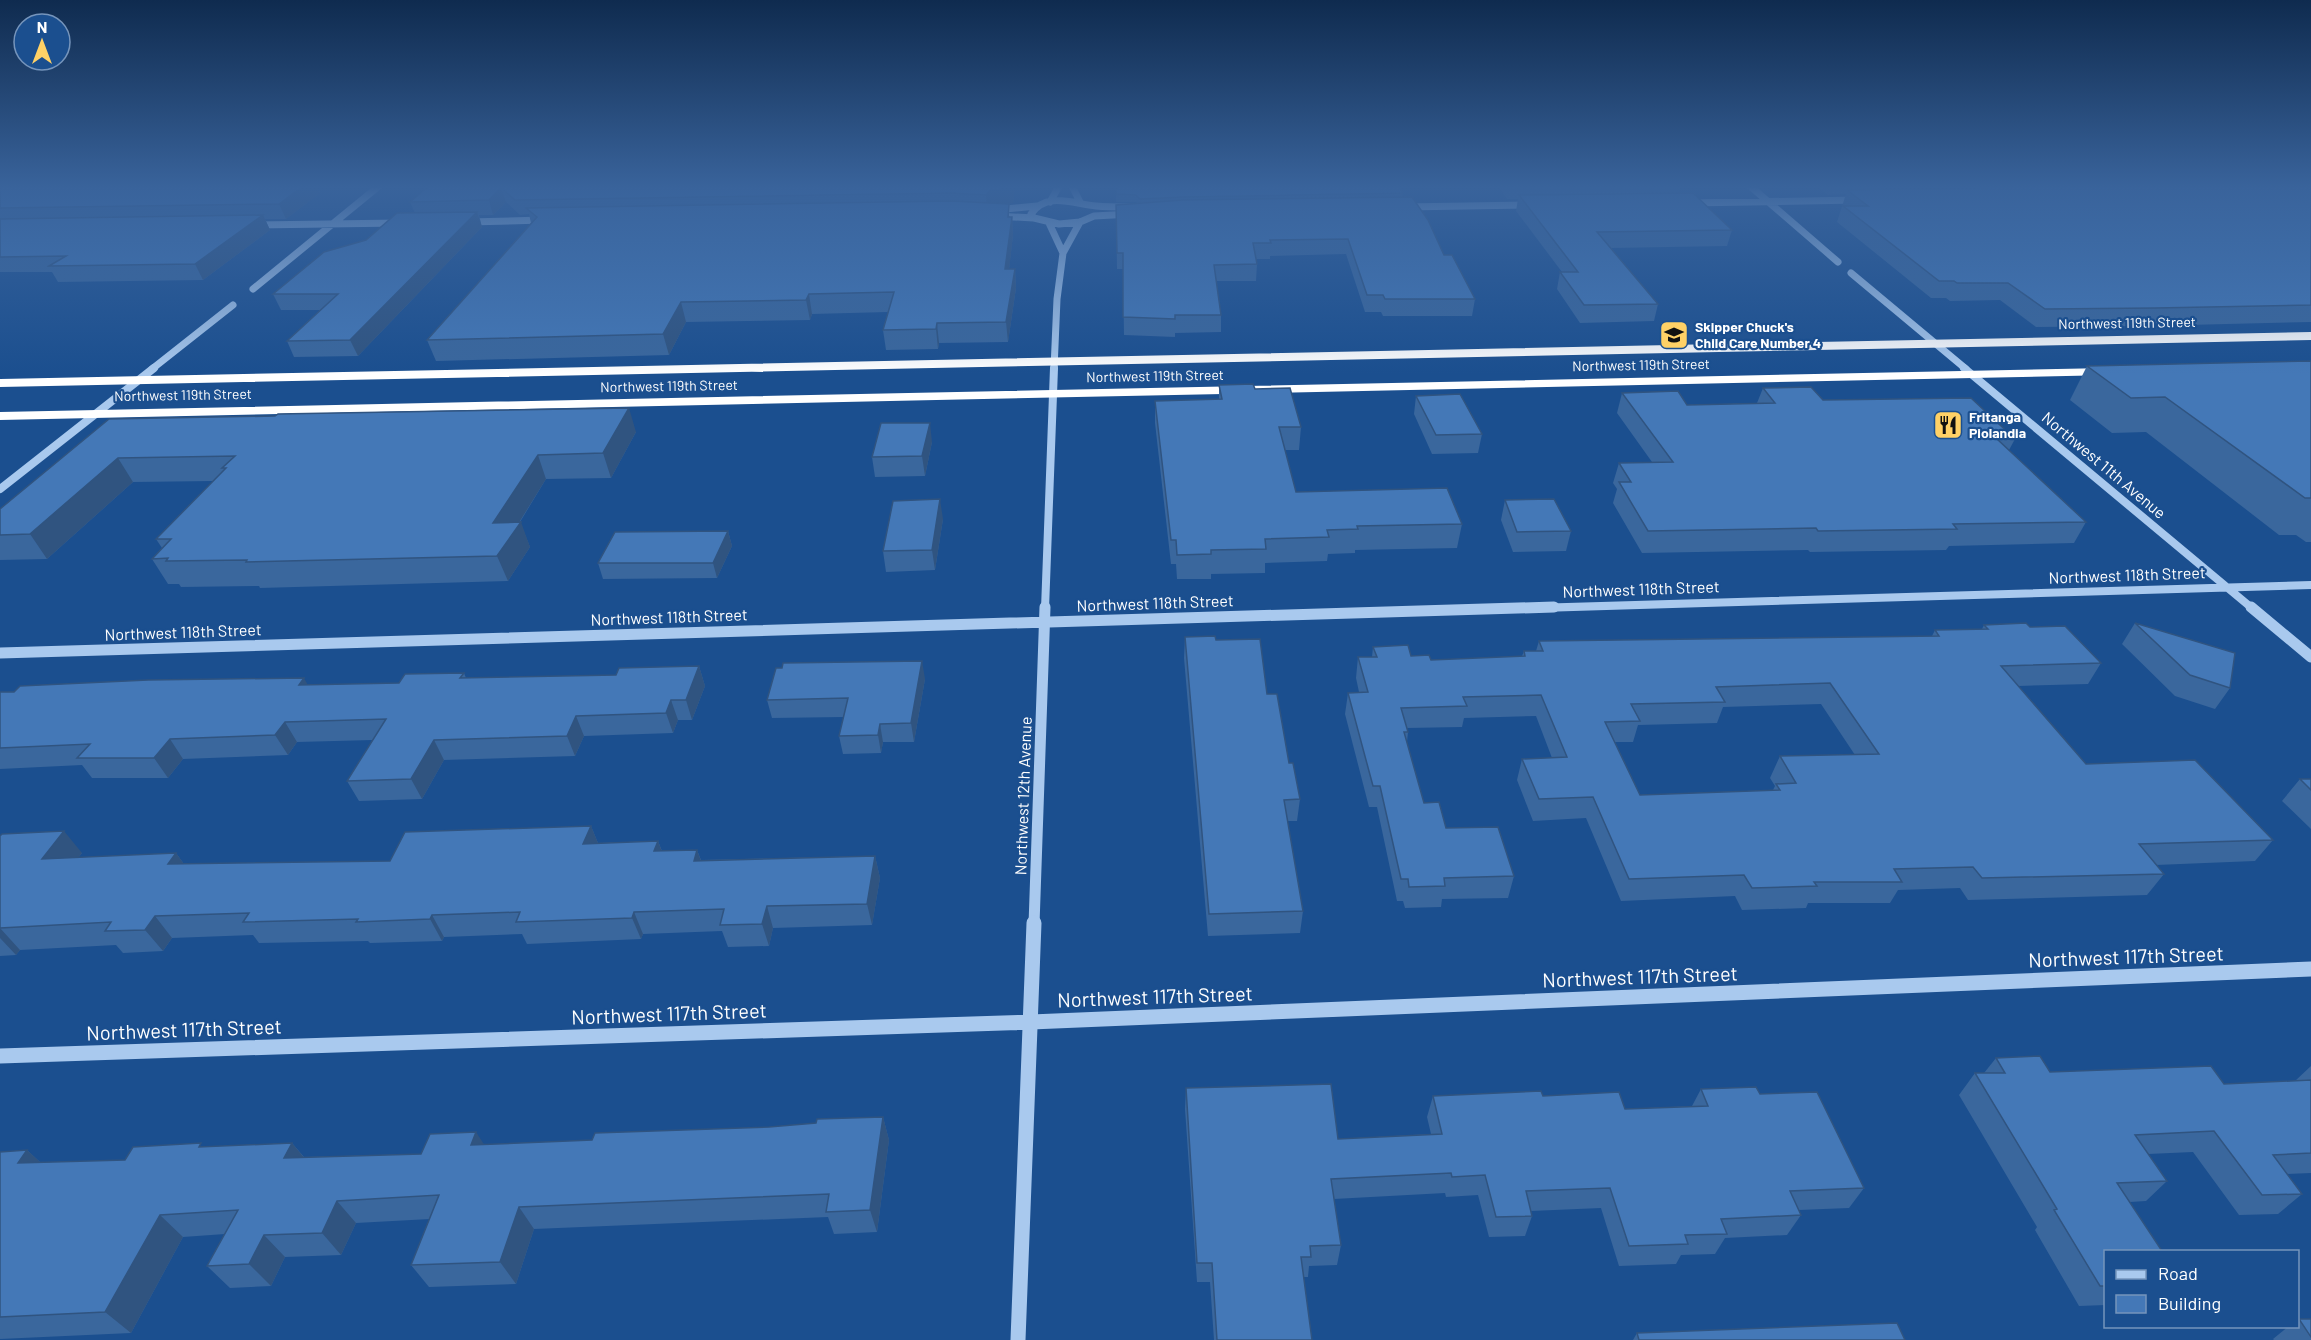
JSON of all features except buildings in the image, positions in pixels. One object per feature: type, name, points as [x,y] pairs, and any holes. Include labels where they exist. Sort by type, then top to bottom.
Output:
[{"type":"highway","name":"Northwest 119th Street","points":[[0,382],[2311,336]]},
{"type":"highway","name":"Northwest 119th Street","points":[[0,416],[2124,372]]},
{"type":"street","points":[[253,289],[301,249]]},
{"type":"street","points":[[1061,249],[1063,253]]},
{"type":"street","name":"Northwest 12th Avenue","points":[[1018,1340],[1058,299],[1065,249]]},
{"type":"street","points":[[1822,249],[1838,262]]},
{"type":"street","name":"Northwest 11th Avenue","points":[[1851,273],[2311,657]]},
{"type":"street","points":[[0,489],[141,380],[233,305]]},
{"type":"street","name":"Northwest 118th Street","points":[[0,652],[2311,585]]},
{"type":"street","name":"Northwest 117th Street","points":[[0,1056],[1031,1022],[2311,969]]},
{"type":"place","name":"Skipper Chuck's Child Care Number 4","points":[[1674,335]]},
{"type":"place","name":"Fritanga Piolandia","points":[[1948,425]]}]
